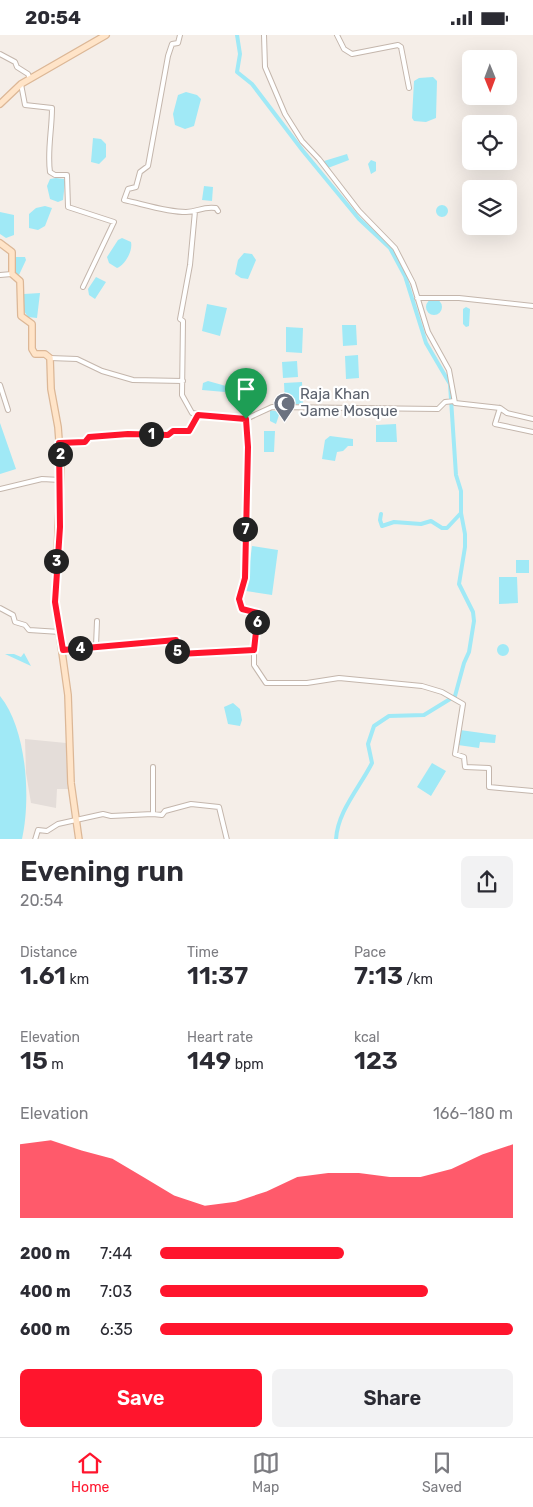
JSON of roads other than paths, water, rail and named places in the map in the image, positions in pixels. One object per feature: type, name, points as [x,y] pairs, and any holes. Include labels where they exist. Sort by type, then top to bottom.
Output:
[{"type":"street","points":[[0,104],[21,84],[106,35]]},
{"type":"street","points":[[180,35],[178,43],[172,44],[168,56],[148,166],[140,172],[136,187],[128,189],[124,200],[177,211],[196,211],[204,207],[216,208],[218,211]]},
{"type":"street","points":[[264,35],[265,67],[285,115],[302,141],[319,159],[359,211],[395,248],[413,283],[430,337],[448,370],[454,401]]},
{"type":"street","points":[[337,35],[344,49],[352,54],[398,45],[401,47],[408,89]]},
{"type":"street","points":[[0,54],[15,62],[16,67],[28,74],[30,79]]},
{"type":"street","points":[[21,84],[25,105],[52,107],[52,135],[48,153],[50,172],[55,175],[68,175],[68,207],[114,222],[84,287]]},
{"type":"street","points":[[196,211],[190,265],[180,319],[183,321],[182,395],[184,403],[192,413],[246,419],[272,407],[438,409],[445,402],[454,401],[455,403],[500,408],[514,415],[533,419]]},
{"type":"street","points":[[0,243],[12,251],[12,274]]},
{"type":"street","points":[[0,275],[12,274],[20,281],[21,317],[32,324],[32,349],[36,354],[45,354],[50,358],[77,359],[102,371],[133,379],[183,381]]},
{"type":"street","points":[[417,298],[460,298],[533,306]]},
{"type":"street","points":[[50,358],[50,378],[55,399],[59,443],[60,480],[55,602],[68,695],[71,783],[79,839]]},
{"type":"street","points":[[0,385],[8,410]]},
{"type":"street","points":[[500,408],[496,424],[533,432]]},
{"type":"street","points":[[59,443],[85,442],[89,437],[128,434],[168,435],[173,431],[189,431],[198,415]]},
{"type":"street","points":[[246,419],[248,447],[245,578],[239,599],[242,609],[258,613],[254,665],[266,683],[307,683],[339,678],[422,686],[442,692],[463,704],[455,754],[464,757],[465,767],[489,768],[489,787],[533,791]]},
{"type":"street","points":[[0,489],[42,479],[60,480]]},
{"type":"street","points":[[0,608],[13,615],[14,623],[26,625],[29,630],[60,632]]},
{"type":"street","points":[[96,646],[97,621]]},
{"type":"street","points":[[63,650],[176,640],[179,654],[254,650]]},
{"type":"street","points":[[153,767],[153,815]]},
{"type":"street","points":[[35,839],[38,830],[47,831],[58,824],[103,814],[111,816],[162,815],[165,811],[191,804],[219,807],[227,839]]},
{"type":"water","points":[[433,77],[437,81],[436,118],[426,122],[414,121],[412,118],[414,81],[419,78]]},
{"type":"water","points":[[186,92],[197,95],[201,99],[194,126],[185,129],[175,125],[173,114],[178,95]]},
{"type":"water","points":[[93,138],[101,139],[106,144],[106,157],[99,164],[91,162]]},
{"type":"water","points":[[347,154],[349,160],[328,168],[324,161]]},
{"type":"water","points":[[371,160],[376,162],[376,171],[371,174],[368,164]]},
{"type":"water","points":[[50,179],[64,179],[65,182],[63,200],[58,202],[50,199],[47,186]]},
{"type":"water","points":[[204,186],[213,187],[212,201],[202,200]]},
{"type":"water","points":[[442,205],[448,211],[442,217],[436,211]]},
{"type":"water","points":[[45,206],[52,208],[45,226],[38,230],[29,228],[29,214],[36,208]]},
{"type":"water","points":[[0,212],[14,215],[14,235],[6,238],[0,234]]},
{"type":"water","points":[[122,238],[131,242],[131,249],[125,261],[117,268],[109,263],[107,257],[118,240]]},
{"type":"water","points":[[244,253],[252,254],[256,260],[248,279],[241,278],[235,274],[238,260]]},
{"type":"water","points":[[15,257],[25,257],[26,260],[19,275],[13,273]]},
{"type":"water","points":[[96,277],[106,282],[95,299],[89,295],[88,289]]},
{"type":"water","points":[[40,293],[37,318],[28,317],[24,311],[24,294]]},
{"type":"water","points":[[434,299],[442,307],[434,315],[426,307]]},
{"type":"water","points":[[207,304],[227,308],[220,336],[202,331]]},
{"type":"water","points":[[466,307],[470,309],[469,326],[466,327],[463,324],[463,309]]},
{"type":"water","points":[[342,325],[356,325],[357,345],[343,346]]},
{"type":"water","points":[[286,327],[303,328],[302,353],[286,352]]},
{"type":"water","points":[[358,355],[359,378],[346,379],[345,356]]},
{"type":"water","points":[[297,361],[298,377],[283,378],[282,362]]},
{"type":"water","points":[[208,381],[226,386],[225,392],[202,390],[203,383]]},
{"type":"water","points":[[302,382],[303,404],[285,405],[284,383]]},
{"type":"water","points":[[270,410],[280,412],[276,424],[270,421]]},
{"type":"water","points":[[0,423],[16,469],[0,474]]},
{"type":"water","points":[[396,424],[397,442],[376,442],[376,425]]},
{"type":"water","points":[[264,431],[275,431],[274,452],[264,452]]},
{"type":"water","points":[[330,436],[353,439],[353,446],[348,446],[343,451],[337,452],[335,461],[322,459],[325,440]]},
{"type":"water","points":[[252,546],[278,550],[272,595],[246,591]]},
{"type":"water","points":[[516,560],[529,560],[529,573],[516,573]]},
{"type":"water","points":[[499,577],[517,577],[518,603],[499,604]]},
{"type":"water","points":[[505,644],[508,645],[508,655],[501,656],[498,655],[497,648],[498,645]]},
{"type":"water","points":[[24,653],[31,666],[5,654],[14,654],[21,657]]},
{"type":"water","points":[[0,696],[9,710],[21,745],[26,785],[25,823],[22,839],[0,839]]},
{"type":"water","points":[[233,703],[240,709],[242,720],[240,726],[228,724],[224,707]]},
{"type":"water","points":[[460,730],[496,735],[495,743],[480,742],[479,748],[458,745]]},
{"type":"water","points":[[432,763],[446,771],[431,796],[417,787]]},
{"type":"waterway","points":[[237,35],[240,54],[237,72],[252,84],[303,151],[359,219],[390,248],[405,276],[426,343],[450,384],[456,475],[461,491],[461,513],[465,534],[465,547],[459,584],[473,612],[474,621],[469,652],[455,696],[424,715],[389,716],[374,726],[368,744],[372,763],[340,820],[336,839]]},
{"type":"waterway","points":[[381,514],[382,526],[394,522],[421,524],[431,521],[442,528],[447,528],[461,513]]},
{"type":"place","name":"Raja Khan Jame Mosque","points":[[284,422]]}]
